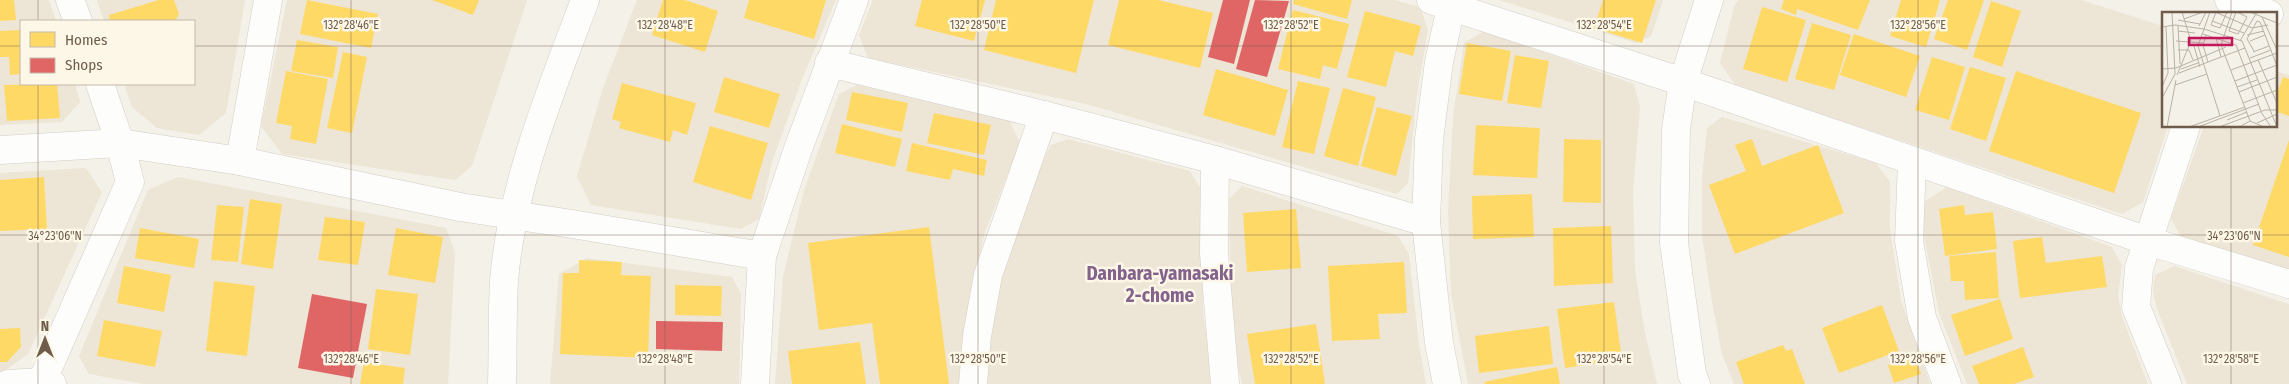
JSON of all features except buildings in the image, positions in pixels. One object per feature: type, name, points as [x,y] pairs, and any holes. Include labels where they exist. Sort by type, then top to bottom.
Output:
[{"type":"street","points":[[70,0],[78,20]]},
{"type":"street","points":[[240,161],[268,0]]},
{"type":"street","points":[[502,384],[504,281],[515,216],[530,150],[585,0]]},
{"type":"street","points":[[756,384],[762,256],[829,63],[854,0]]},
{"type":"street","points":[[1696,384],[1692,374],[1674,243],[1676,129],[1683,82],[1709,0]]},
{"type":"street","points":[[2228,0],[2263,12]]},
{"type":"street","points":[[1447,384],[1439,343],[1426,222],[1429,139],[1439,62],[1441,3],[1683,82],[2148,241],[2289,284]]},
{"type":"street","points":[[2276,16],[2289,21]]},
{"type":"street","points":[[829,63],[1215,160],[1426,222]]},
{"type":"street","points":[[8,384],[45,383],[130,182],[120,143],[100,85]]},
{"type":"street","points":[[973,384],[977,336],[988,275],[1044,116]]},
{"type":"street","points":[[2166,384],[2136,307],[2139,268],[2185,128]]},
{"type":"street","points":[[0,150],[120,143],[240,161],[460,207],[762,256]]},
{"type":"street","points":[[1215,160],[1214,253],[1225,384]]},
{"type":"street","points":[[1912,161],[1908,241],[1922,318],[1947,384]]},
{"type":"shaded area","points":[[0,0],[49,0],[56,20],[20,20],[20,85],[75,85],[80,102],[62,122],[0,125]]},
{"type":"shaded area","points":[[97,0],[245,0],[226,113],[199,135],[157,128],[132,107],[124,85],[195,85],[195,20],[104,20]]},
{"type":"shaded area","points":[[287,0],[527,0],[472,166],[455,180],[282,154],[261,126]]},
{"type":"shaded area","points":[[637,0],[836,0],[802,79],[772,162],[759,219],[741,229],[591,205],[577,176],[603,88]]},
{"type":"shaded area","points":[[873,0],[1394,0],[1420,7],[1428,30],[1417,94],[1408,183],[1397,194],[1086,104],[868,58],[859,35]]},
{"type":"shaded area","points":[[1499,0],[1663,0],[1651,36],[1636,43]]},
{"type":"shaded area","points":[[1738,0],[2081,0],[2162,26],[2162,128],[2167,128],[2143,202],[2122,214],[1736,86],[1720,63],[1734,7]]},
{"type":"shaded area","points":[[1484,31],[1634,84],[1640,107],[1633,193],[1635,271],[1645,333],[1657,384],[1468,384],[1451,294],[1448,211],[1453,117],[1464,43]]},
{"type":"shaded area","points":[[2276,71],[2289,75],[2289,272],[2181,237],[2171,219],[2203,128],[2276,128]]},
{"type":"shaded area","points":[[857,85],[1010,122],[1020,143],[985,232],[965,320],[960,384],[775,384],[783,277],[804,190],[839,94]]},
{"type":"shaded area","points":[[1722,117],[1876,163],[1890,182],[1890,230],[1901,300],[1930,384],[1734,384],[1722,354],[1702,235],[1702,177],[1707,128]]},
{"type":"shaded area","points":[[1068,139],[1190,171],[1201,189],[1203,313],[1213,384],[987,384],[988,345],[1004,264],[1029,187],[1051,145]]},
{"type":"shaded area","points":[[86,168],[102,192],[28,354],[4,371],[0,371],[0,173]]},
{"type":"shaded area","points":[[178,177],[446,228],[455,253],[448,384],[144,384],[89,374],[79,356],[148,190]]},
{"type":"shaded area","points":[[1242,186],[1398,236],[1409,254],[1419,345],[1426,384],[1242,384],[1236,358],[1231,291],[1229,199]]},
{"type":"shaded area","points":[[1947,187],[2112,247],[2122,265],[2118,295],[2122,317],[2148,384],[1967,384],[1939,313],[1923,230],[1925,201]]},
{"type":"shaded area","points":[[587,258],[732,277],[741,294],[739,384],[550,384],[559,274]]},
{"type":"shaded area","points":[[2174,266],[2289,304],[2289,384],[2187,384],[2157,309],[2153,291],[2155,275]]},
{"type":"district","name":"Danbara-yamasaki 2-chome","points":[[1160,284]]}]
